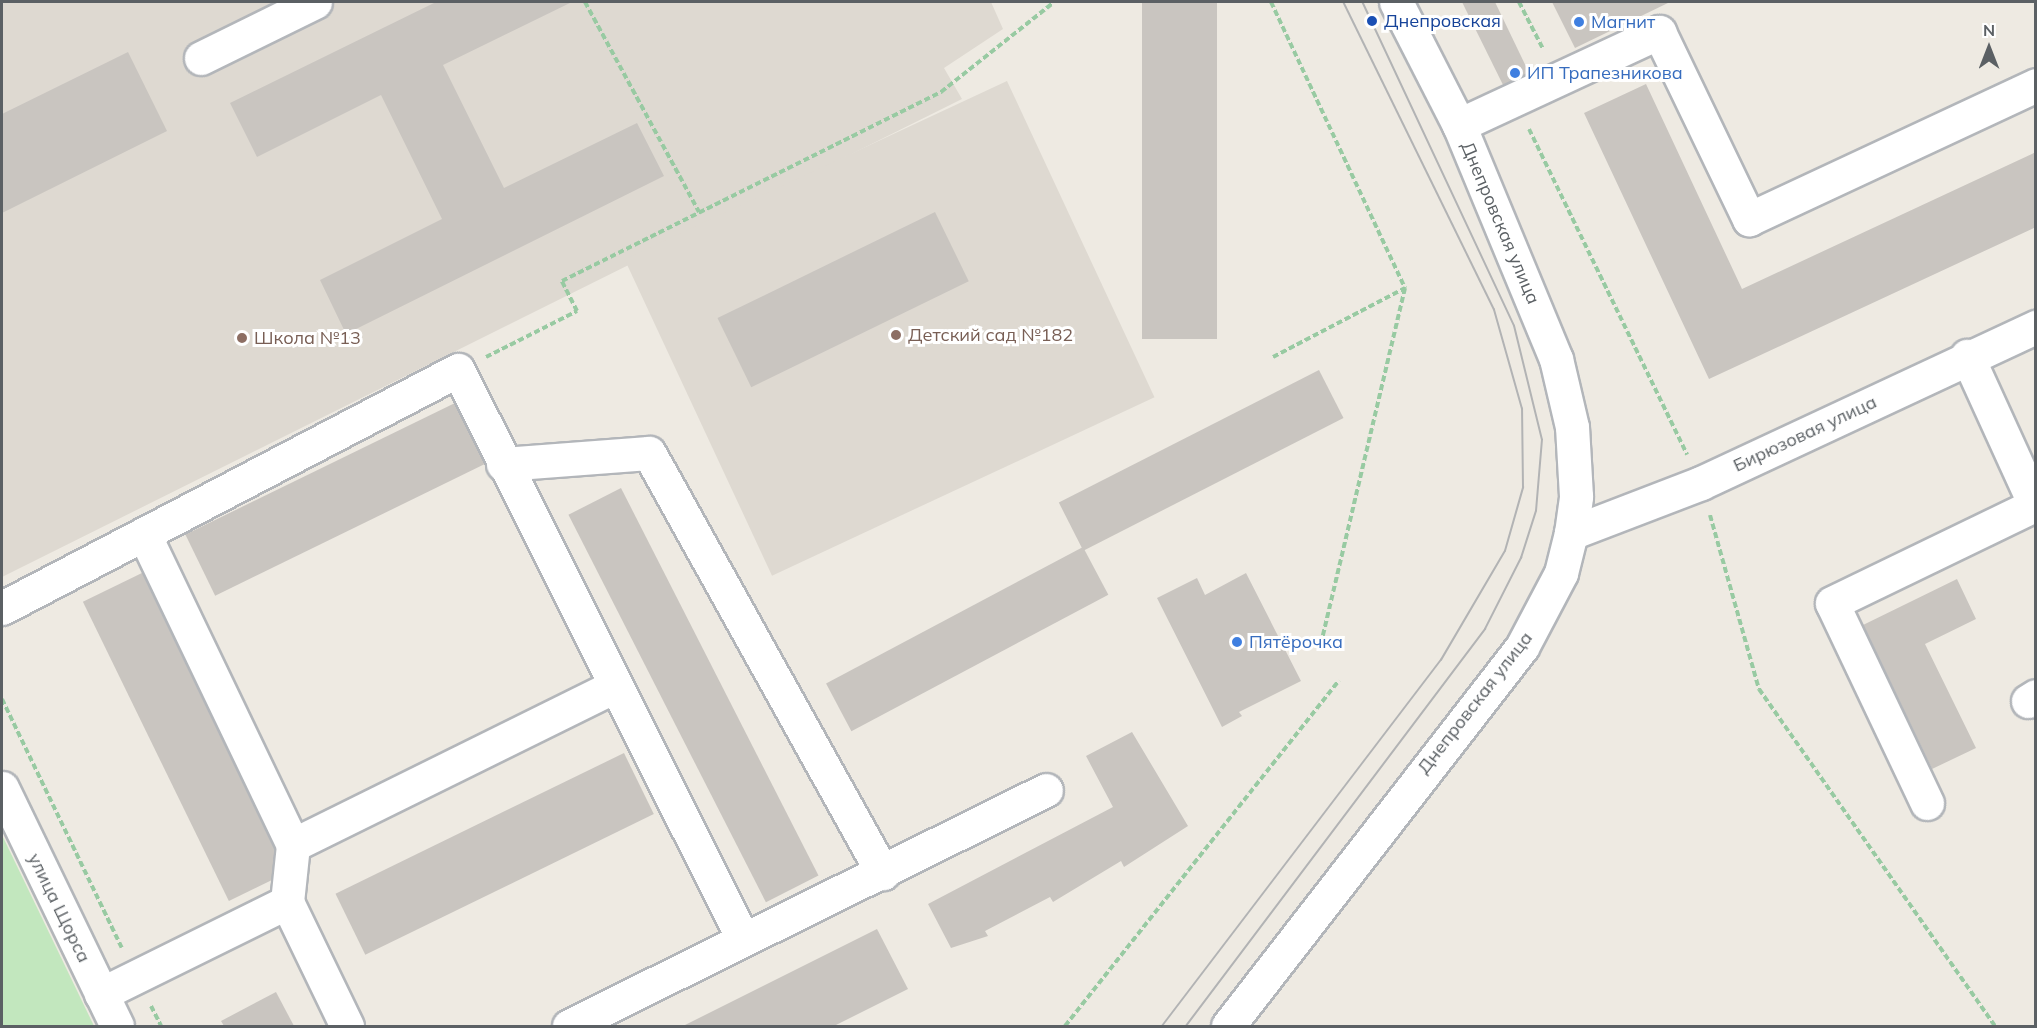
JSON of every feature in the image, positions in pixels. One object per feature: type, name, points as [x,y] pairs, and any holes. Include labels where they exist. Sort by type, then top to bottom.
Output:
[{"type":"street","points":[[201,58],[315,2]]},
{"type":"street","name":"Днепровская улица","points":[[1228,1026],[1522,647],[1561,573],[1571,533],[1575,461],[1566,393],[1545,327],[1459,125],[1396,2]]},
{"type":"street","points":[[1459,125],[1515,101],[1659,32],[1749,219],[2036,85]]},
{"type":"street","name":"Бирюзовая улица","points":[[1571,533],[1701,483],[1967,356],[2036,327]]},
{"type":"street","points":[[1927,803],[1832,603],[2035,506],[1967,356]]},
{"type":"street","points":[[2,608],[458,370],[503,464],[743,939]]},
{"type":"street","points":[[503,464],[649,453],[883,873]]},
{"type":"street","points":[[144,534],[293,845],[287,902],[347,1026]]},
{"type":"street","points":[[293,845],[615,686]]},
{"type":"street","name":"улица Щорса","points":[[2,788],[117,1026]]},
{"type":"street","points":[[569,1026],[743,939],[883,873],[1046,790]]},
{"type":"street","points":[[101,994],[287,902]]},
{"type":"path","points":[[585,2],[699,212]]},
{"type":"path","points":[[458,370],[577,311],[562,281],[941,92],[1054,2]]},
{"type":"path","points":[[1271,2],[1405,288],[1321,644]]},
{"type":"path","points":[[1519,2],[1558,80]]},
{"type":"path","points":[[1515,101],[1701,483],[1759,689],[1995,1026]]},
{"type":"path","points":[[1273,357],[1405,288]]},
{"type":"path","points":[[1065,1026],[1339,680]]},
{"type":"path","points":[[2,699],[161,1026]]},
{"type":"shaded area","name":"Школа №13","points":[[2,2],[991,2],[1003,29],[944,68],[962,99],[2,577]]},
{"type":"shaded area","name":"Детский сад №182","points":[[1007,81],[1154,397],[772,576],[625,259]]},
{"type":"green space","points":[[2,835],[94,1026],[2,1026]]},
{"type":"building","points":[[436,2],[572,2],[443,65],[504,188],[637,123],[664,176],[346,334],[320,280],[442,219],[381,95],[257,157],[230,103]]},
{"type":"building","points":[[1142,2],[1217,2],[1217,339],[1142,339]]},
{"type":"building","points":[[1462,2],[1495,2],[1532,79],[1506,91]]},
{"type":"building","points":[[1552,2],[1670,2],[1575,48]]},
{"type":"building","points":[[128,52],[167,131],[2,213],[2,114]]},
{"type":"building","points":[[1646,84],[1742,289],[2036,152],[2036,227],[1709,379],[1584,113]]},
{"type":"building","points":[[935,212],[969,281],[751,387],[717,318]]},
{"type":"building","points":[[1319,370],[1344,418],[1083,551],[1059,503]]},
{"type":"building","points":[[455,403],[485,464],[215,596],[185,535]]},
{"type":"building","points":[[621,488],[818,876],[766,902],[568,515]]},
{"type":"building","points":[[1083,547],[1108,595],[851,731],[826,684]]},
{"type":"building","points":[[144,572],[290,871],[229,901],[83,602]]},
{"type":"building","points":[[1246,573],[1301,681],[1239,712],[1242,716],[1222,727],[1157,598],[1197,578],[1205,595]]},
{"type":"building","points":[[1957,579],[1976,619],[1925,644],[1976,748],[1932,769],[1863,625]]},
{"type":"building","points":[[1132,732],[1188,826],[1124,867],[1121,861],[1053,902],[1050,897],[985,931],[988,936],[951,948],[928,904],[1113,807],[1086,756]]},
{"type":"building","points":[[624,753],[654,814],[365,955],[335,894]]},
{"type":"building","points":[[877,929],[908,989],[834,1026],[683,1026]]},
{"type":"building","points":[[276,992],[294,1026],[224,1026],[221,1021]]},
{"type":"tram line","points":[[1162,1026],[1441,660],[1505,551],[1523,488],[1522,409],[1494,310],[1343,2]]},
{"type":"tram line","points":[[1186,1026],[1485,629],[1521,558],[1536,511],[1542,440],[1514,326],[1362,2]]},
{"type":"place","name":"Днепровская","points":[[1372,21]]},
{"type":"place","name":"Магнит","points":[[1579,22]]},
{"type":"place","name":"ИП Трапезникова","points":[[1515,73]]},
{"type":"place","name":"Детский сад №182","points":[[896,335]]},
{"type":"place","name":"Школа №13","points":[[242,338]]},
{"type":"place","name":"Пятёрочка","points":[[1237,642]]}]
